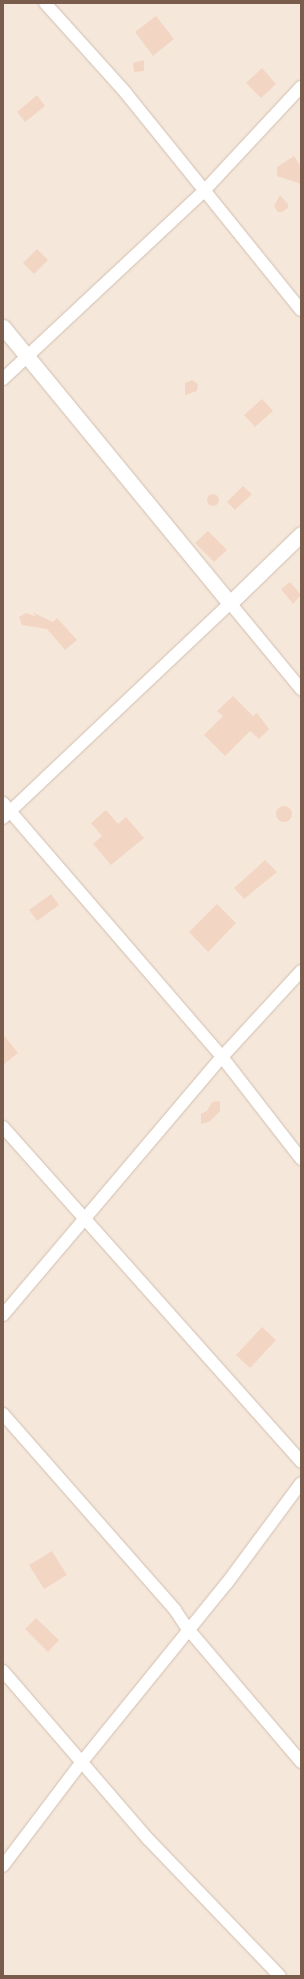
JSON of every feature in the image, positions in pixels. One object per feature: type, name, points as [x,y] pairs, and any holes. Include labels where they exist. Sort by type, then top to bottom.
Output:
[{"type":"street","points":[[45,3],[125,92],[203,192],[301,310]]},
{"type":"street","points":[[3,379],[26,355],[203,192],[301,87]]},
{"type":"street","points":[[3,327],[301,689]]},
{"type":"street","points":[[301,534],[230,603],[5,811],[222,1058],[301,1160]]},
{"type":"street","points":[[3,1315],[222,1058],[301,971]]},
{"type":"street","points":[[3,1127],[301,1460]]},
{"type":"street","points":[[3,1414],[175,1610],[188,1629],[301,1762]]},
{"type":"street","points":[[3,1866],[81,1763],[188,1629],[227,1583],[301,1483]]},
{"type":"street","points":[[3,1672],[148,1839],[280,1976]]},
{"type":"shaded area","points":[[3,3],[301,3],[301,1976],[3,1976]]},
{"type":"building","points":[[156,16],[174,39],[153,56],[135,32]]},
{"type":"building","points":[[144,60],[144,71],[134,72],[133,63]]},
{"type":"building","points":[[262,68],[276,84],[261,98],[246,83]]},
{"type":"building","points":[[37,95],[45,106],[25,122],[17,112]]},
{"type":"building","points":[[294,156],[301,167],[301,184],[277,176],[277,167]]},
{"type":"building","points":[[280,195],[288,204],[288,208],[282,212],[278,212],[274,206]]},
{"type":"building","points":[[37,249],[48,260],[34,274],[23,263]]},
{"type":"building","points":[[192,380],[198,384],[197,391],[185,395],[185,383]]},
{"type":"building","points":[[262,399],[273,411],[255,427],[244,415]]},
{"type":"building","points":[[243,486],[252,494],[235,510],[227,502]]},
{"type":"building","points":[[213,494],[217,496],[219,500],[217,504],[213,506],[209,504],[207,500],[209,496]]},
{"type":"building","points":[[208,531],[227,550],[214,562],[195,543]]},
{"type":"building","points":[[290,582],[301,595],[293,604],[281,589]]},
{"type":"building","points":[[32,612],[53,622],[57,618],[77,640],[65,650],[47,629],[22,625],[19,617],[26,613],[37,617]]},
{"type":"building","points":[[233,696],[253,716],[257,713],[269,729],[259,739],[250,731],[225,756],[204,735],[223,716],[217,711]]},
{"type":"building","points":[[284,806],[291,811],[292,814],[287,821],[284,822],[277,817],[276,814],[281,807]]},
{"type":"building","points":[[106,810],[118,824],[126,817],[144,838],[111,865],[93,844],[102,836],[91,823]]},
{"type":"building","points":[[265,860],[277,872],[244,899],[234,888]]},
{"type":"building","points":[[51,894],[59,905],[37,921],[29,910]]},
{"type":"building","points":[[217,904],[236,923],[208,952],[189,932]]},
{"type":"building","points":[[3,1034],[18,1053],[3,1065]]},
{"type":"building","points":[[220,1101],[220,1111],[209,1122],[201,1124],[201,1114],[207,1111],[212,1102]]},
{"type":"building","points":[[262,1327],[276,1340],[250,1368],[236,1355]]},
{"type":"building","points":[[52,1551],[67,1575],[44,1589],[29,1565]]},
{"type":"building","points":[[36,1618],[59,1640],[48,1652],[25,1629]]}]
